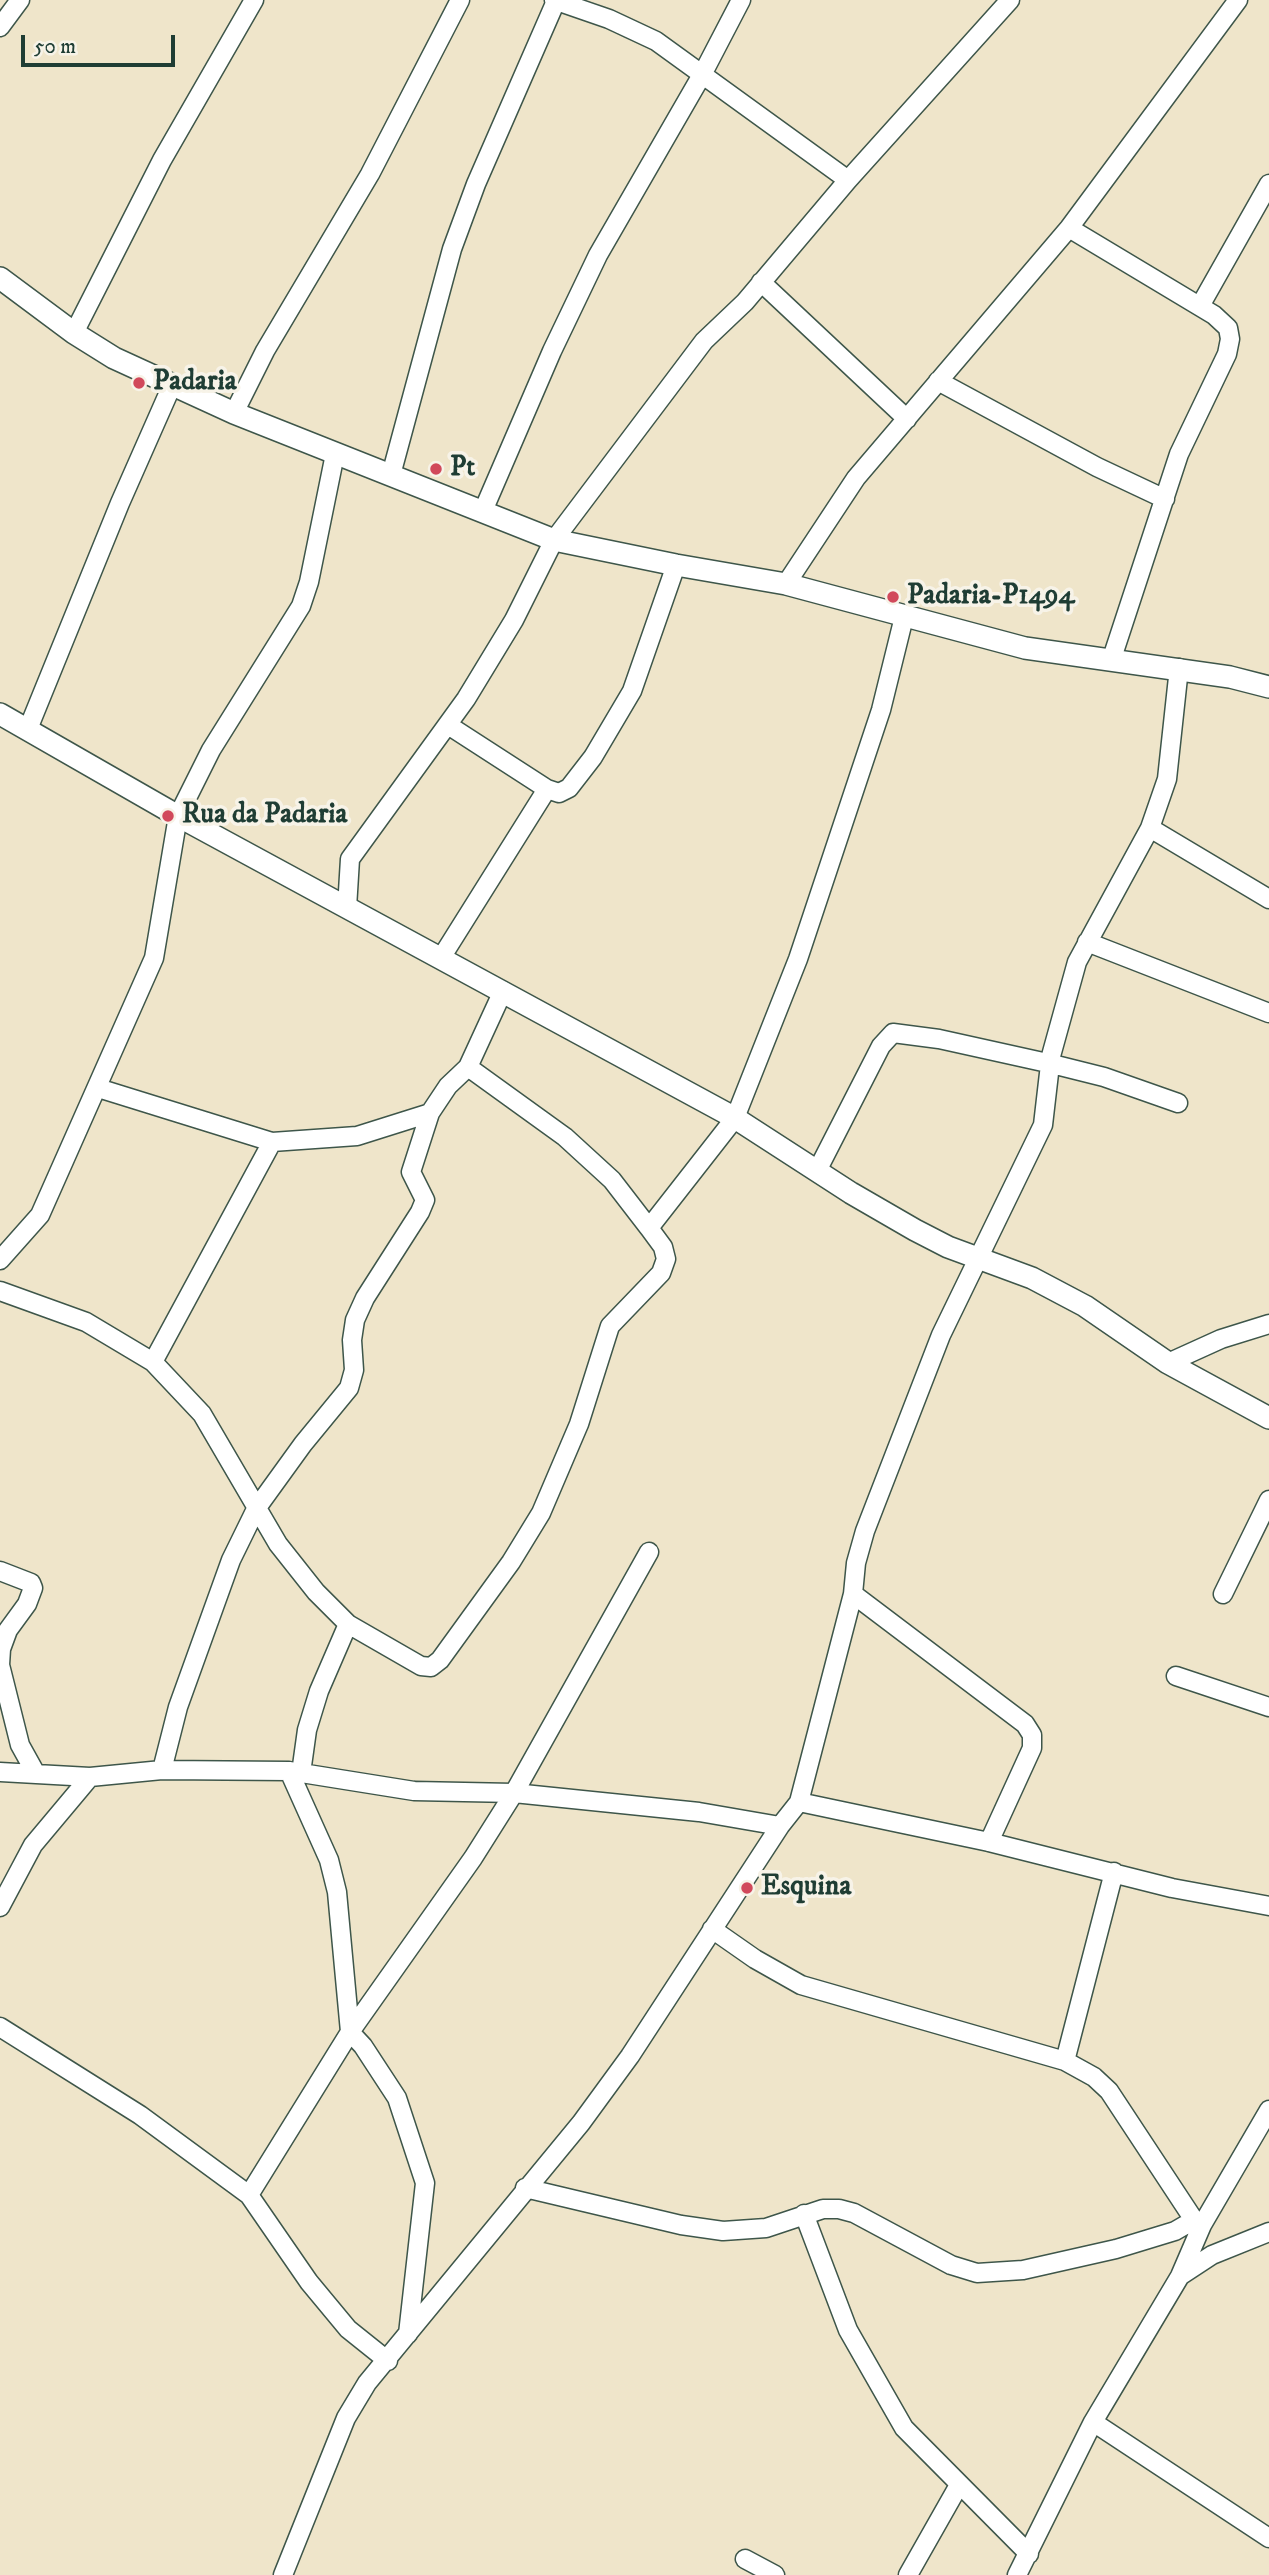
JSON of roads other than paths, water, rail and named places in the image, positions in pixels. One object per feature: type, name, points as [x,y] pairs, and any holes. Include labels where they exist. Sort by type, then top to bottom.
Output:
[{"type":"street","points":[[0,27],[20,0]]},
{"type":"street","points":[[74,333],[162,160],[254,0]]},
{"type":"street","points":[[234,413],[265,351],[370,174],[460,0]]},
{"type":"street","points":[[391,475],[452,250],[476,184],[555,0],[594,6],[656,41],[848,180]]},
{"type":"street","points":[[483,511],[552,351],[598,255],[703,73],[741,0]]},
{"type":"street","points":[[347,908],[350,859],[447,724],[514,620],[554,540],[704,341],[761,282],[848,180],[1010,0]]},
{"type":"street","points":[[786,584],[856,478],[1069,228],[1238,0]]},
{"type":"street","points":[[1200,306],[1269,184]]},
{"type":"street","points":[[1069,228],[1200,306],[1228,328],[1230,339],[1227,354],[1179,454],[1112,658]]},
{"type":"street","points":[[0,278],[74,333],[114,358],[234,413],[554,540],[786,584],[1025,648],[1179,668],[1269,687]]},
{"type":"street","points":[[761,282],[907,419]]},
{"type":"street","points":[[938,381],[1097,467],[1165,499]]},
{"type":"street","points":[[27,729],[120,503],[173,383]]},
{"type":"street","points":[[0,1261],[40,1215],[154,958],[178,816],[211,750],[301,606],[309,582],[335,454]]},
{"type":"street","points":[[447,724],[547,789],[559,793],[569,788],[593,757],[632,691],[676,565]]},
{"type":"street","points":[[649,1228],[735,1118],[798,959],[881,710],[904,617]]},
{"type":"street","points":[[283,2575],[346,2418],[367,2383],[388,2361],[581,2123],[622,2067],[780,1826],[799,1802],[853,1594],[856,1563],[865,1531],[922,1381],[978,1255],[1035,1146],[1047,1103],[1059,1019],[1087,942],[1150,828],[1167,779],[1179,668]]},
{"type":"street","points":[[0,714],[178,816],[735,1118],[817,1171],[948,1247],[978,1255],[1032,1278],[1085,1306],[1168,1363],[1269,1419]]},
{"type":"street","points":[[441,958],[547,789]]},
{"type":"street","points":[[1150,828],[1269,899]]},
{"type":"street","points":[[1087,942],[1269,1013]]},
{"type":"street","points":[[162,1770],[178,1707],[213,1605],[256,1509],[303,1444],[349,1388],[354,1370],[352,1340],[360,1309],[425,1200],[411,1172],[430,1113],[448,1086],[468,1067],[503,991]]},
{"type":"street","points":[[817,1171],[881,1046],[892,1033],[939,1039],[1052,1064],[1104,1077],[1178,1103]]},
{"type":"street","points":[[0,1291],[86,1322],[153,1362],[202,1414],[242,1478],[256,1509],[278,1544],[316,1592],[348,1624],[421,1666],[431,1667],[440,1660],[511,1562],[541,1513],[579,1424],[610,1326],[661,1273],[666,1259],[663,1247],[612,1180],[565,1137],[468,1067]]},
{"type":"street","points":[[98,1088],[272,1142],[357,1136],[430,1113]]},
{"type":"street","points":[[153,1362],[272,1142]]},
{"type":"street","points":[[1168,1363],[1221,1339],[1269,1324]]},
{"type":"street","points":[[1223,1594],[1269,1500]]},
{"type":"street","points":[[249,2195],[350,2032],[473,1858],[514,1793],[649,1552]]},
{"type":"street","points":[[0,1571],[31,1583],[33,1588],[27,1604],[8,1630],[1,1650],[0,1665],[18,1737],[34,1772]]},
{"type":"street","points":[[853,1594],[1025,1724],[1032,1735],[1032,1748],[989,1842]]},
{"type":"street","points":[[348,1624],[319,1691],[295,1772],[329,1860],[337,1892],[350,2032],[363,2046],[397,2098],[425,2183],[408,2334]]},
{"type":"street","points":[[1176,1676],[1269,1707]]},
{"type":"street","points":[[0,1772],[90,1777],[162,1770],[295,1772],[414,1791],[514,1793],[585,1803],[699,1812],[780,1826]]},
{"type":"street","points":[[0,1908],[33,1845],[90,1777]]},
{"type":"street","points":[[799,1802],[989,1842],[1172,1888],[1269,1906]]},
{"type":"street","points":[[1065,2061],[1114,1872]]},
{"type":"street","points":[[712,1929],[755,1959],[801,1985],[1065,2061],[1094,2077],[1109,2091],[1198,2222]]},
{"type":"street","points":[[0,2027],[140,2115],[249,2195],[309,2282],[348,2329],[388,2361]]},
{"type":"street","points":[[1017,2575],[1093,2422],[1180,2276],[1198,2222],[1269,2110]]},
{"type":"street","points":[[526,2188],[681,2225],[723,2231],[766,2228],[823,2209],[854,2213],[951,2265],[977,2273],[1023,2270],[1116,2249],[1198,2222]]},
{"type":"street","points":[[804,2214],[848,2330],[904,2428],[1029,2554]]},
{"type":"street","points":[[1180,2276],[1212,2255],[1269,2232]]},
{"type":"street","points":[[1093,2422],[1269,2538]]},
{"type":"street","points":[[908,2575],[959,2485]]},
{"type":"street","points":[[745,2559],[775,2575]]},
{"type":"place","name":"Padaria","points":[[139,383]]},
{"type":"place","name":"Pt","points":[[436,469]]},
{"type":"place","name":"Padaria-P1494","points":[[893,597]]},
{"type":"place","name":"Rua da Padaria","points":[[168,816]]},
{"type":"place","name":"Esquina","points":[[747,1888]]}]
